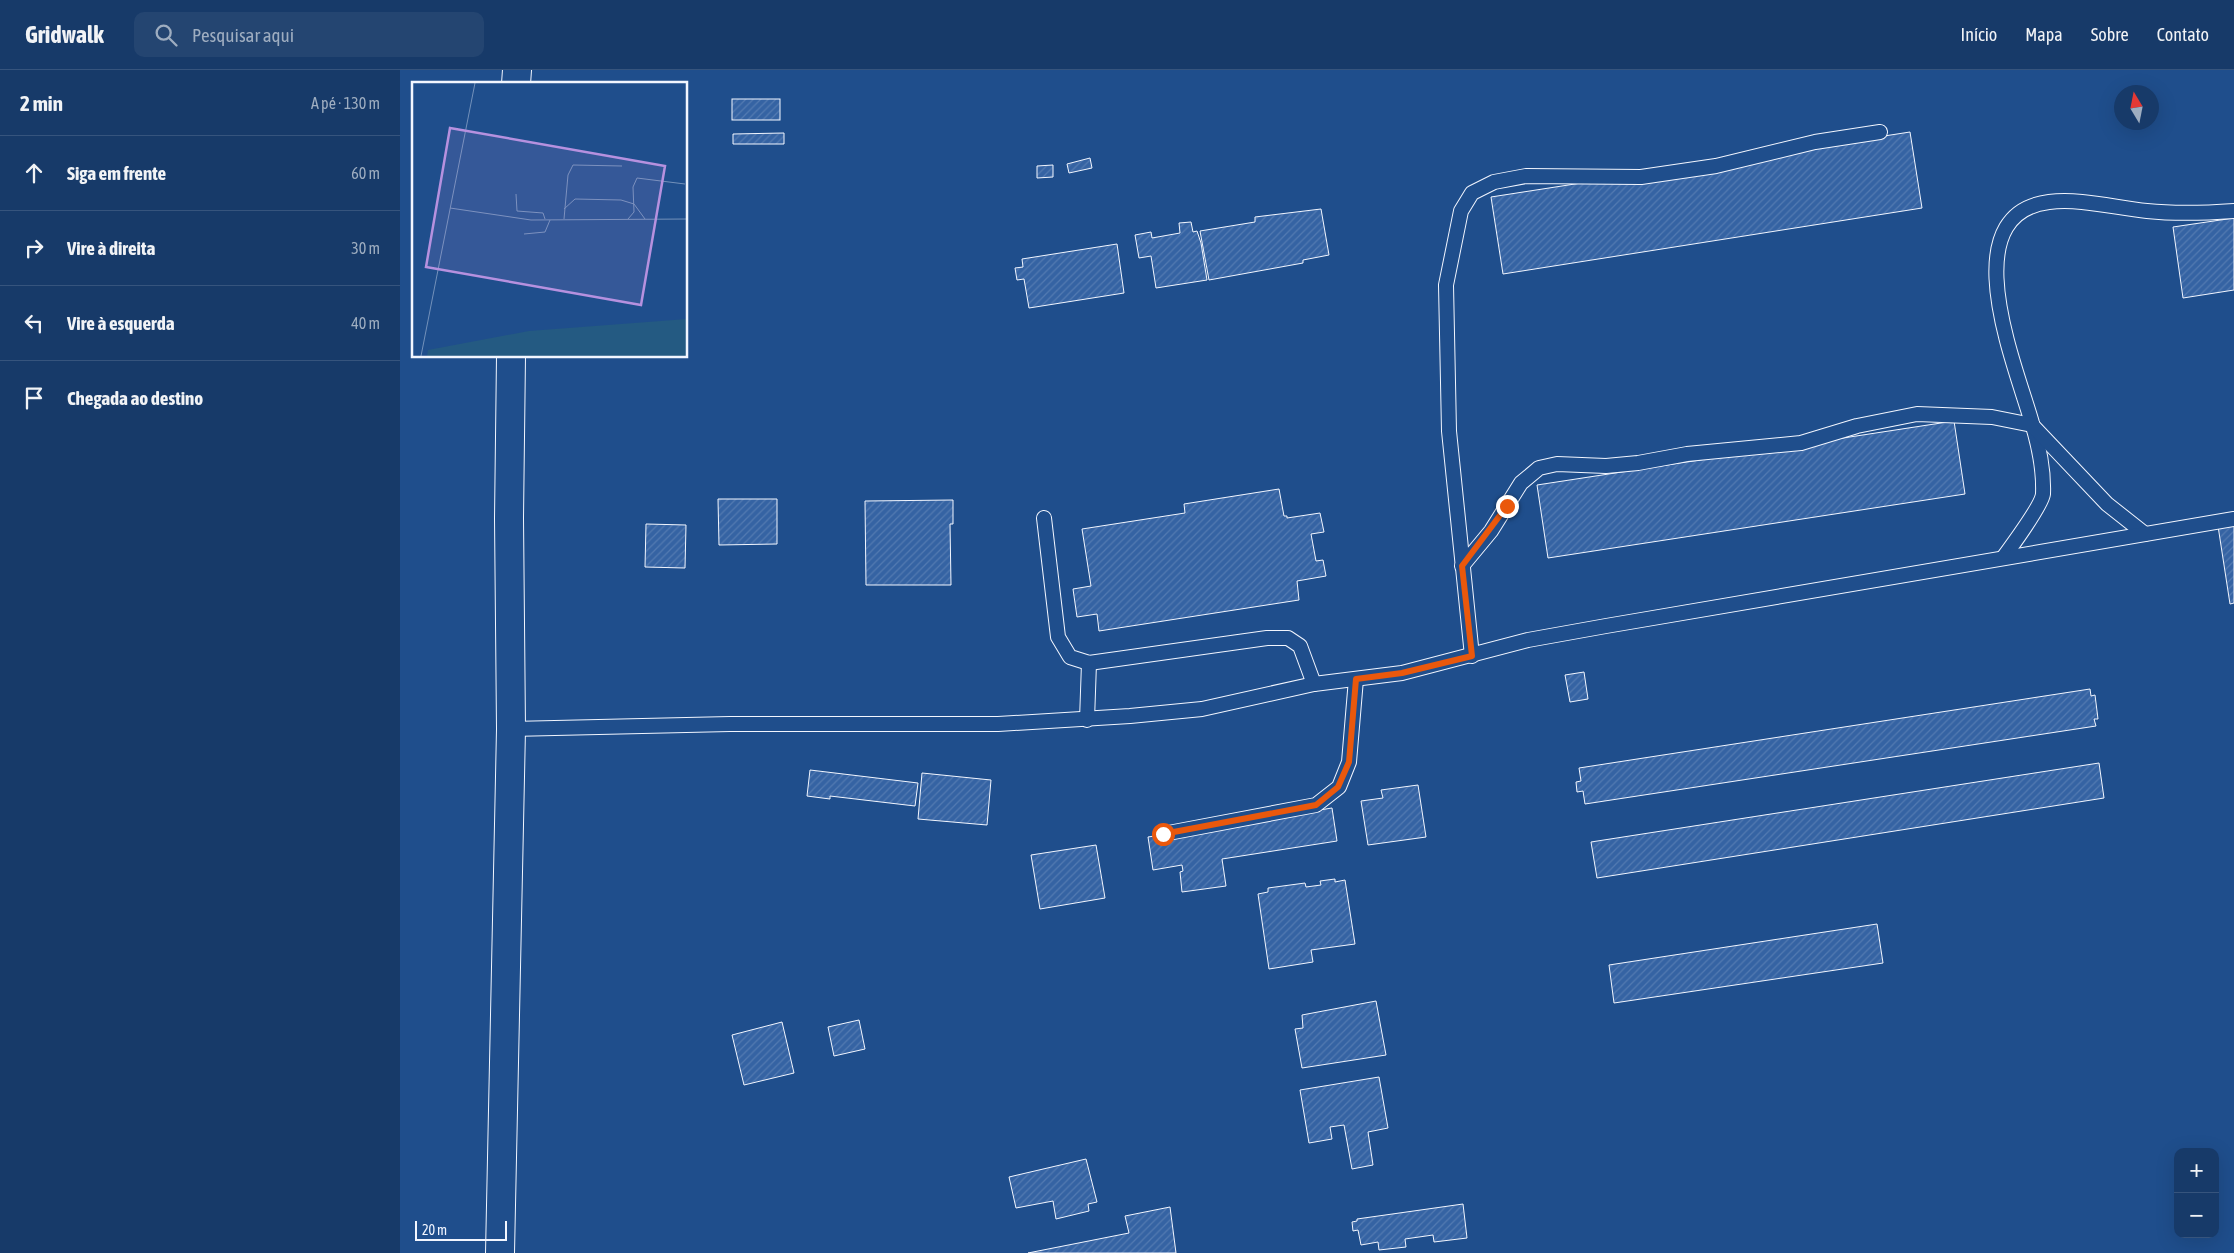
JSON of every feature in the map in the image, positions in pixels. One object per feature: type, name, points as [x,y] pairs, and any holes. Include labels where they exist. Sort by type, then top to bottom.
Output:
[{"type":"street","points":[[500,1253],[511,729],[509,518],[511,358]]},
{"type":"lane","points":[[1472,656],[1449,431],[1446,285],[1461,211],[1472,193],[1494,182],[1526,176],[1641,177],[1716,166],[1815,142],[1880,132]]},
{"type":"lane","points":[[2003,558],[2043,497],[2042,463],[2003,328],[1996,284],[1997,252],[2007,227],[2022,211],[2048,202],[2149,211],[2234,211]]},
{"type":"lane","points":[[1462,566],[1491,531],[1521,483],[1539,468],[1557,464],[1606,466],[1638,463],[1687,454],[1801,443],[1857,426],[1917,414],[1992,417],[2032,425],[2102,498],[2145,534]]},
{"type":"lane","points":[[1044,518],[1058,637],[1070,657],[1089,663],[1267,638],[1288,638],[1300,646],[1314,684]]},
{"type":"lane","points":[[511,729],[730,724],[998,724],[1087,720],[1202,709],[1314,684],[1402,673],[1528,640],[2234,519]]},
{"type":"lane","points":[[1087,720],[1089,663]]},
{"type":"lane","points":[[1163,834],[1316,805],[1338,787],[1349,762],[1356,679]]},
{"type":"building","points":[[732,99],[780,99],[780,120],[732,120]]},
{"type":"building","points":[[1910,132],[1922,208],[1503,274],[1491,197]]},
{"type":"building","points":[[784,133],[784,144],[733,144],[733,134]]},
{"type":"building","points":[[1090,158],[1092,168],[1069,173],[1067,164]]},
{"type":"building","points":[[1053,165],[1053,177],[1037,178],[1037,166]]},
{"type":"building","points":[[1321,209],[1329,255],[1303,260],[1303,263],[1209,280],[1200,231],[1255,222],[1255,217]]},
{"type":"building","points":[[2234,218],[2234,290],[2183,298],[2173,227]]},
{"type":"building","points":[[1191,222],[1193,232],[1197,231],[1201,243],[1207,280],[1156,288],[1151,256],[1139,258],[1135,235],[1151,232],[1152,238],[1180,233],[1179,223]]},
{"type":"building","points":[[1117,244],[1124,293],[1029,308],[1024,279],[1017,280],[1015,268],[1023,267],[1022,259]]},
{"type":"building","points":[[1954,421],[1965,494],[1548,558],[1537,485]]},
{"type":"building","points":[[1279,489],[1284,516],[1287,516],[1287,518],[1320,513],[1324,532],[1311,534],[1316,561],[1323,560],[1326,576],[1297,581],[1299,600],[1099,631],[1097,614],[1077,617],[1073,589],[1091,586],[1082,529],[1185,513],[1184,504]]},
{"type":"building","points":[[718,499],[777,499],[777,544],[719,545]]},
{"type":"building","points":[[953,500],[953,524],[950,524],[951,585],[866,585],[865,501]]},
{"type":"building","points":[[646,524],[686,525],[685,568],[645,567]]},
{"type":"building","points":[[2234,524],[2234,603],[2230,604],[2218,526]]},
{"type":"building","points":[[1584,672],[1588,699],[1570,702],[1565,675]]},
{"type":"building","points":[[2090,689],[2091,696],[2095,695],[2098,719],[2094,719],[2096,726],[1585,804],[1583,791],[1577,792],[1576,782],[1581,781],[1579,768]]},
{"type":"building","points":[[2099,763],[2104,798],[1597,878],[1591,842]]},
{"type":"building","points":[[810,770],[918,783],[915,806],[830,796],[830,799],[807,796]]},
{"type":"building","points":[[922,773],[991,780],[987,825],[918,819]]},
{"type":"building","points":[[1418,785],[1426,837],[1368,845],[1361,801],[1383,798],[1381,790]]},
{"type":"building","points":[[1332,808],[1337,841],[1222,859],[1226,886],[1182,892],[1180,872],[1183,871],[1182,865],[1153,870],[1148,837]]},
{"type":"building","points":[[1096,845],[1105,898],[1040,909],[1031,855]]},
{"type":"building","points":[[1335,879],[1335,882],[1345,880],[1355,944],[1311,950],[1313,962],[1269,969],[1258,894],[1268,892],[1268,888],[1305,883],[1306,887],[1321,885],[1320,881]]},
{"type":"building","points":[[1877,924],[1883,963],[1614,1003],[1609,965]]},
{"type":"building","points":[[1376,1001],[1386,1055],[1302,1068],[1295,1029],[1303,1028],[1302,1015]]},
{"type":"building","points":[[859,1020],[865,1049],[834,1056],[828,1027]]},
{"type":"building","points":[[782,1022],[794,1073],[744,1085],[732,1035]]},
{"type":"building","points":[[1379,1077],[1388,1128],[1368,1132],[1373,1165],[1352,1169],[1344,1125],[1330,1127],[1332,1139],[1309,1143],[1300,1090]]},
{"type":"building","points":[[1086,1159],[1097,1202],[1088,1204],[1089,1211],[1056,1219],[1053,1201],[1016,1208],[1009,1177]]},
{"type":"building","points":[[1463,1204],[1467,1238],[1434,1242],[1433,1235],[1405,1239],[1406,1247],[1379,1250],[1378,1242],[1361,1245],[1358,1230],[1353,1231],[1352,1222],[1357,1221],[1357,1219]]},
{"type":"building","points":[[1170,1207],[1176,1253],[1028,1253],[1129,1233],[1125,1216]]},
{"type":"route","points":[[1163,834],[1316,805],[1338,787],[1349,762],[1356,679],[1402,673],[1472,656],[1462,566],[1491,531],[1507,506]]}]
